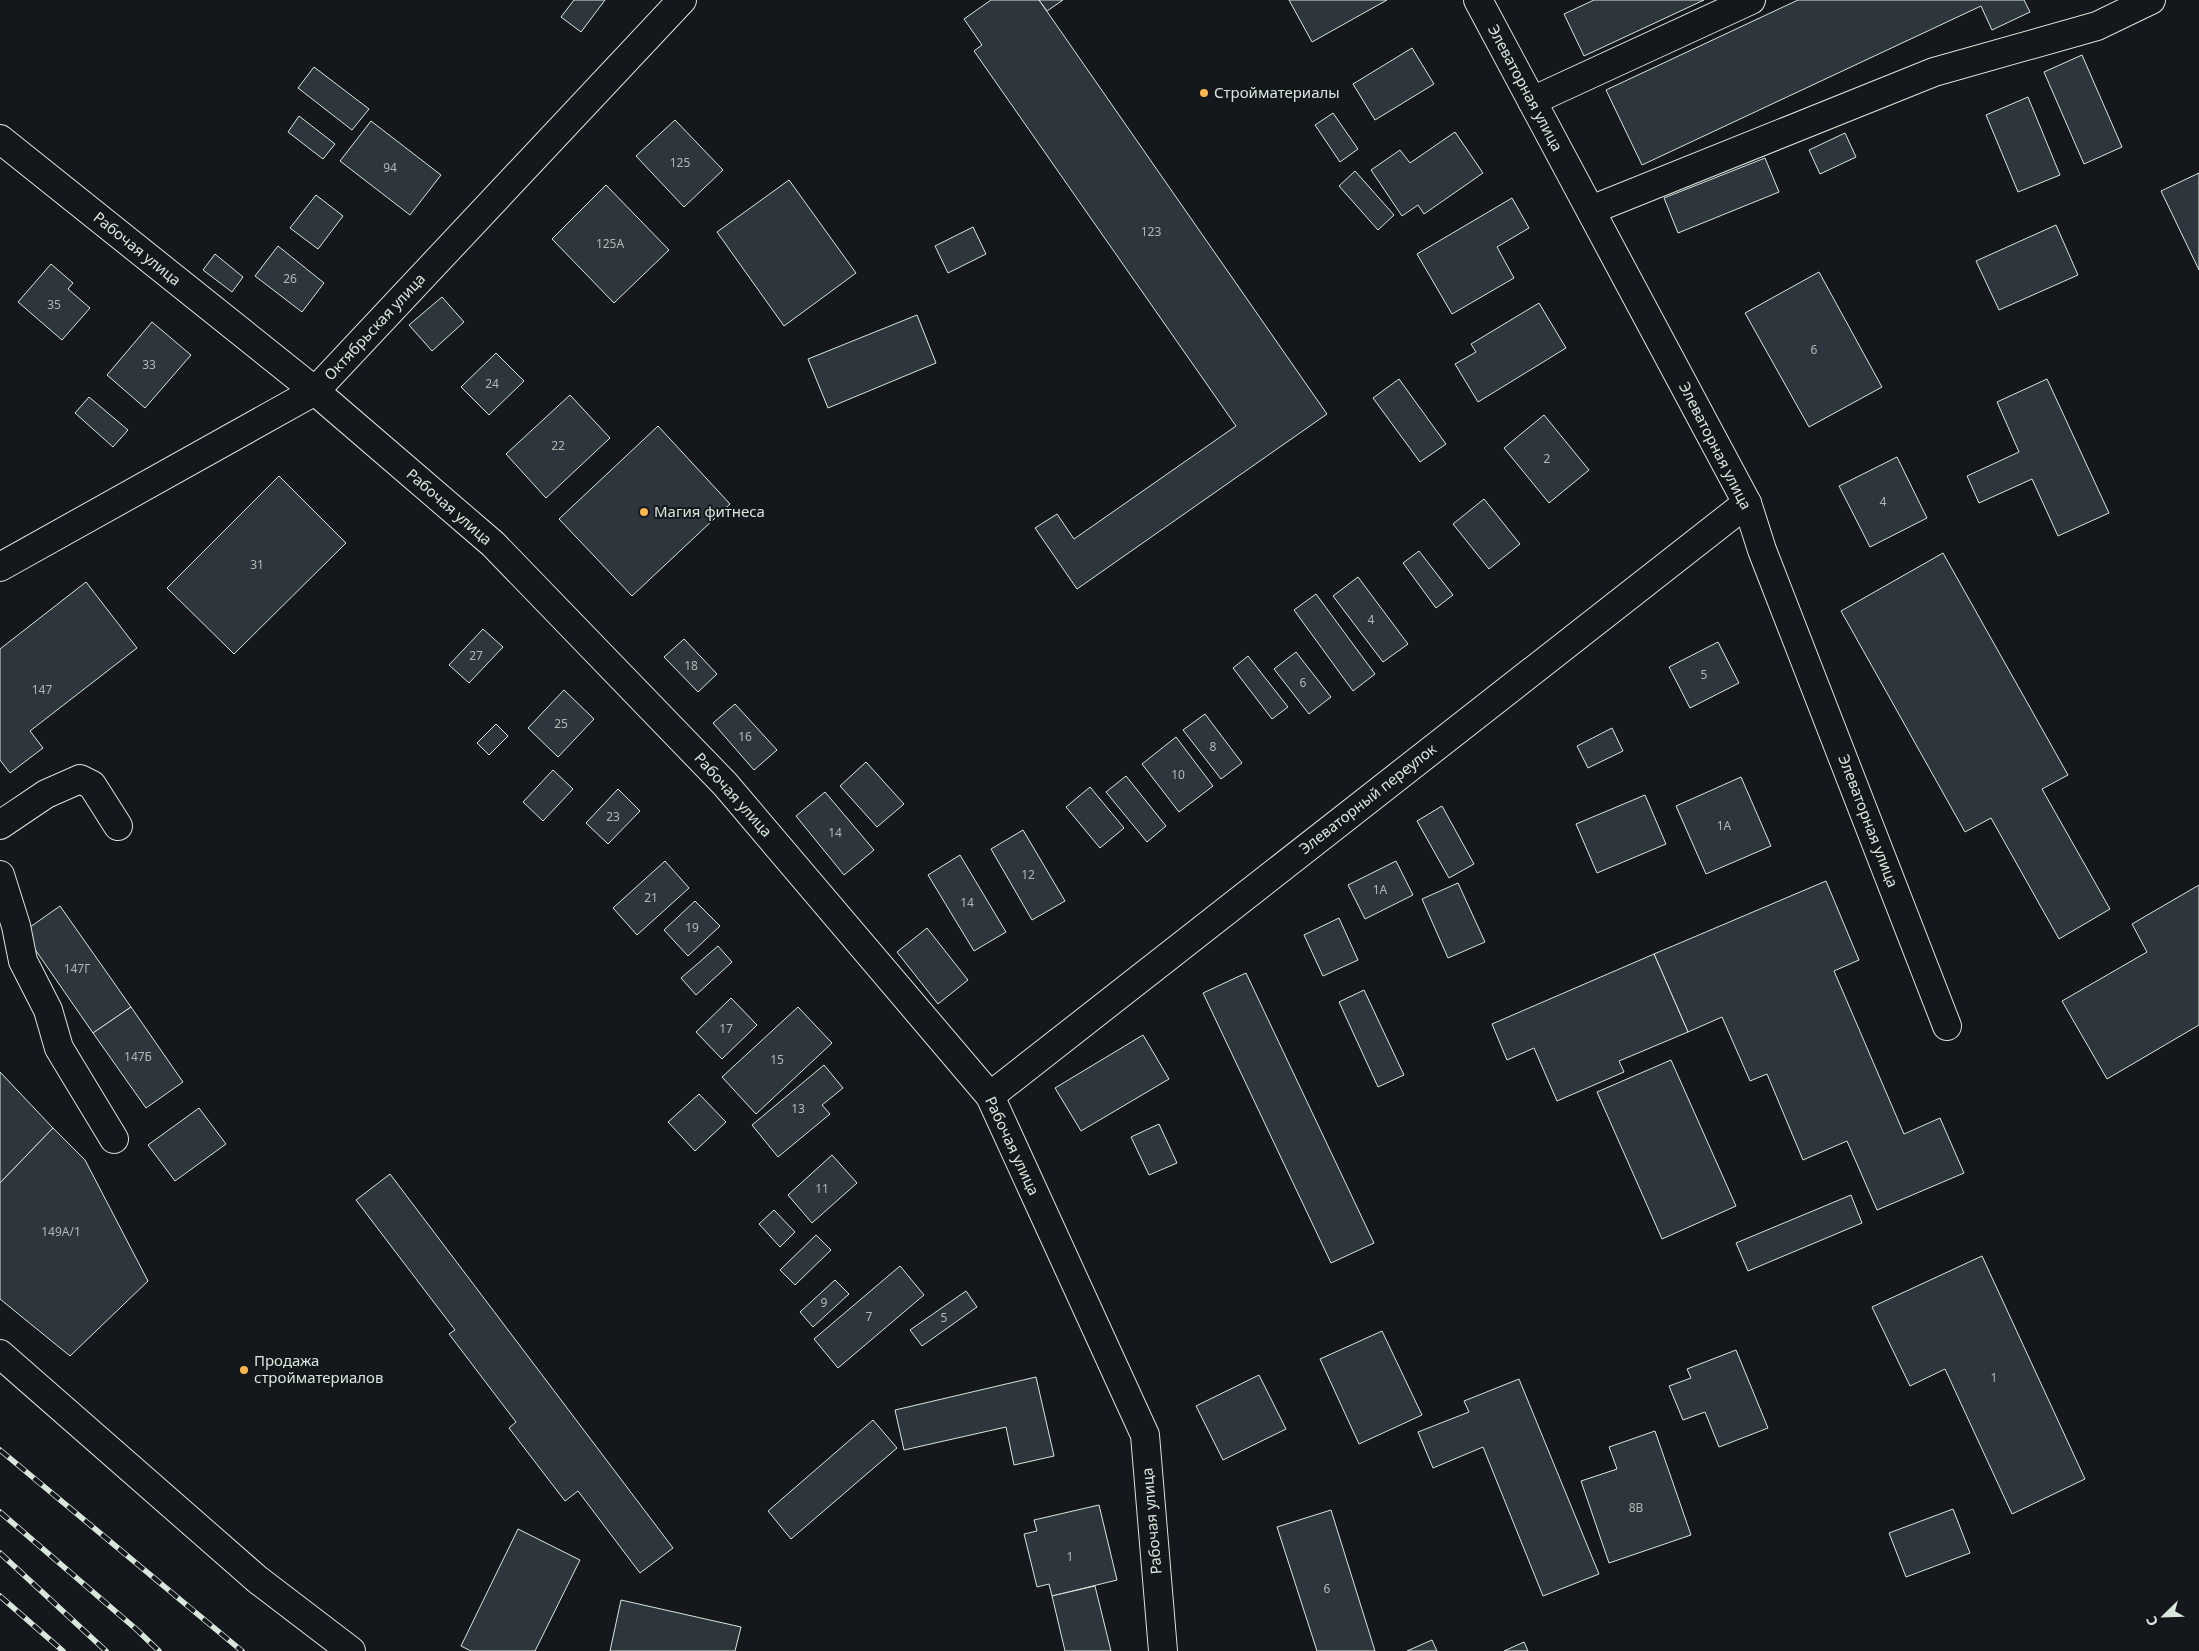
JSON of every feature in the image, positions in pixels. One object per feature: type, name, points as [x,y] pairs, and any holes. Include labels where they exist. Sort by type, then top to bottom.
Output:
[{"type":"street","name":"Октябрьская улица","points":[[0,566],[315,391],[682,0]]},
{"type":"street","name":"Элеваторная улица","points":[[1478,0],[1747,503],[1766,559],[1948,1026]]},
{"type":"street","points":[[1532,101],[1751,0]]},
{"type":"street","points":[[1591,210],[1934,72],[2097,26],[2151,0]]},
{"type":"street","name":"Рабочая улица","points":[[0,139],[315,391],[493,544],[725,784],[990,1096],[1145,1435],[1163,1651]]},
{"type":"street","name":"Элеваторный переулок","points":[[990,1096],[1747,503]]},
{"type":"street","points":[[0,825],[46,794],[80,779],[92,785],[118,826]]},
{"type":"street","points":[[0,875],[16,926],[23,961],[48,1010],[59,1048],[114,1138]]},
{"type":"street","points":[[0,1354],[258,1580],[351,1651]]},
{"type":"building","points":[[574,0],[605,0],[581,32],[561,17]]},
{"type":"building","points":[[991,0],[1039,0],[1327,414],[1077,589],[1035,528],[1057,514],[1074,539],[1236,426],[974,51],[982,45],[964,19]]},
{"type":"building","points":[[1039,0],[1063,0],[1047,11]]},
{"type":"building","points":[[1289,0],[1387,0],[1312,42]]},
{"type":"building","points":[[1594,0],[1704,0],[1584,56],[1564,14]]},
{"type":"building","points":[[1798,0],[2024,0],[2030,12],[1992,30],[1981,6],[1642,165],[1606,90]]},
{"type":"building","points":[[1412,48],[1434,84],[1375,120],[1353,84]]},
{"type":"building","points":[[2082,55],[2122,147],[2084,164],[2044,72]]},
{"type":"building","points":[[314,67],[369,109],[352,130],[298,88]]},
{"type":"building","points":[[2028,97],[2060,175],[2018,192],[1986,115]]},
{"type":"building","points":[[1333,113],[1358,149],[1340,162],[1315,125]]},
{"type":"building","points":[[299,116],[335,144],[323,159],[288,132]]},
{"type":"building","points":[[675,120],[723,170],[684,207],[636,156]]},
{"type":"building","points":[[371,121],[441,175],[410,215],[340,161]]},
{"type":"building","points":[[1455,132],[1483,173],[1424,214],[1418,205],[1402,216],[1371,170],[1400,150],[1410,163]]},
{"type":"building","points":[[1845,133],[1856,157],[1820,174],[1809,150]]},
{"type":"building","points":[[1765,158],[1779,192],[1678,233],[1664,198]]},
{"type":"building","points":[[1355,171],[1394,215],[1378,230],[1339,186]]},
{"type":"building","points":[[2199,173],[2199,270],[2161,191]]},
{"type":"building","points":[[789,180],[856,273],[784,326],[717,232]]},
{"type":"building","points":[[606,185],[669,250],[614,303],[552,239]]},
{"type":"building","points":[[316,195],[343,216],[318,249],[290,228]]},
{"type":"building","points":[[1512,198],[1529,228],[1497,247],[1514,278],[1452,314],[1417,254]]},
{"type":"building","points":[[2056,225],[2078,275],[1999,310],[1976,261]]},
{"type":"building","points":[[973,227],[986,254],[948,273],[935,246]]},
{"type":"building","points":[[278,246],[324,283],[302,312],[255,276]]},
{"type":"building","points":[[215,254],[243,277],[232,292],[203,270]]},
{"type":"building","points":[[51,264],[73,283],[68,289],[90,308],[62,340],[18,302]]},
{"type":"building","points":[[1819,272],[1882,387],[1809,427],[1745,313]]},
{"type":"building","points":[[442,297],[464,322],[432,351],[409,325]]},
{"type":"building","points":[[1539,303],[1566,348],[1478,402],[1455,364],[1476,352],[1471,344]]},
{"type":"building","points":[[917,315],[936,363],[828,408],[808,359]]},
{"type":"building","points":[[152,322],[191,355],[145,408],[107,375]]},
{"type":"building","points":[[496,353],[524,381],[489,415],[461,387]]},
{"type":"building","points":[[1399,379],[1446,444],[1420,462],[1373,398]]},
{"type":"building","points":[[2047,379],[2109,513],[2058,536],[2032,479],[1979,503],[1967,476],[2019,452],[1997,402]]},
{"type":"building","points":[[570,395],[610,438],[546,498],[506,454]]},
{"type":"building","points":[[89,397],[128,430],[113,447],[75,413]]},
{"type":"building","points":[[1544,415],[1589,470],[1549,503],[1504,448]]},
{"type":"building","name":"Магия фитнеса","points":[[658,426],[730,504],[632,596],[559,519]]},
{"type":"building","points":[[1897,457],[1927,518],[1870,547],[1839,486]]},
{"type":"building","points":[[279,476],[346,543],[234,654],[167,588]]},
{"type":"building","points":[[1484,499],[1520,544],[1489,569],[1453,524]]},
{"type":"building","points":[[1419,551],[1453,595],[1436,608],[1403,563]]},
{"type":"building","points":[[1943,553],[2068,775],[2042,789],[2110,909],[2059,939],[1991,818],[1965,832],[1841,611]]},
{"type":"building","points":[[1358,577],[1408,644],[1383,662],[1333,596]]},
{"type":"building","points":[[86,582],[137,648],[30,731],[43,748],[10,773],[0,760],[0,649]]},
{"type":"building","points":[[1316,594],[1375,674],[1353,691],[1294,610]]},
{"type":"building","points":[[483,629],[503,647],[469,683],[449,665]]},
{"type":"building","points":[[684,639],[717,674],[698,692],[664,657]]},
{"type":"building","points":[[1718,642],[1739,683],[1690,708],[1669,667]]},
{"type":"building","points":[[1296,652],[1331,697],[1309,714],[1274,669]]},
{"type":"building","points":[[1248,656],[1288,707],[1272,719],[1233,668]]},
{"type":"building","points":[[564,690],[594,719],[558,757],[528,728]]},
{"type":"building","points":[[735,704],[777,750],[754,770],[713,723]]},
{"type":"building","points":[[1205,714],[1242,763],[1221,779],[1183,730]]},
{"type":"building","points":[[496,724],[508,736],[489,755],[477,743]]},
{"type":"building","points":[[1612,728],[1623,751],[1588,768],[1577,746]]},
{"type":"building","points":[[1176,737],[1213,786],[1179,812],[1142,764]]},
{"type":"building","points":[[866,762],[904,804],[877,827],[840,786]]},
{"type":"building","points":[[553,770],[573,789],[543,821],[523,802]]},
{"type":"building","points":[[1126,776],[1166,826],[1147,842],[1106,792]]},
{"type":"building","points":[[1741,777],[1771,846],[1706,874],[1676,806]]},
{"type":"building","points":[[1090,787],[1124,828],[1100,848],[1066,807]]},
{"type":"building","points":[[618,789],[640,811],[608,844],[586,823]]},
{"type":"building","points":[[825,792],[874,850],[844,875],[796,816]]},
{"type":"building","points":[[1645,795],[1666,844],[1597,873],[1576,824]]},
{"type":"building","points":[[1442,806],[1474,864],[1449,878],[1417,821]]},
{"type":"building","points":[[1023,830],[1065,901],[1032,920],[991,849]]},
{"type":"building","points":[[960,855],[1006,932],[974,951],[928,875]]},
{"type":"building","points":[[665,861],[689,888],[637,935],[613,908]]},
{"type":"building","points":[[1396,861],[1413,895],[1365,919],[1348,885]]},
{"type":"building","points":[[1826,881],[1859,960],[1834,971],[1904,1134],[1940,1118],[1964,1173],[1877,1210],[1847,1141],[1803,1160],[1767,1074],[1750,1081],[1722,1017],[1688,1032],[1654,954]]},
{"type":"building","points":[[1458,883],[1485,942],[1448,958],[1422,899]]},
{"type":"building","points":[[2199,885],[2199,1025],[2107,1079],[2062,1001],[2147,952],[2132,924]]},
{"type":"building","points":[[695,901],[720,926],[688,956],[664,930]]},
{"type":"building","points":[[60,906],[131,1007],[93,1033],[23,932]]},
{"type":"building","points":[[1339,918],[1358,960],[1323,976],[1304,935]]},
{"type":"building","points":[[927,928],[968,980],[938,1004],[897,952]]},
{"type":"building","points":[[718,946],[732,962],[696,995],[681,978]]},
{"type":"building","points":[[1654,954],[1688,1032],[1619,1061],[1624,1072],[1557,1101],[1534,1048],[1507,1060],[1492,1024]]},
{"type":"building","points":[[1246,973],[1374,1243],[1331,1263],[1203,993]]},
{"type":"building","points":[[1364,990],[1404,1075],[1378,1087],[1339,1002]]},
{"type":"building","points":[[731,998],[757,1025],[722,1059],[696,1032]]},
{"type":"building","points":[[131,1007],[183,1082],[146,1108],[93,1033]]},
{"type":"building","points":[[798,1007],[832,1043],[756,1114],[722,1077]]},
{"type":"building","points":[[1143,1035],[1169,1079],[1081,1131],[1055,1088]]},
{"type":"building","points":[[1671,1060],[1736,1206],[1662,1239],[1597,1092]]},
{"type":"building","points":[[824,1065],[843,1088],[822,1105],[830,1114],[778,1157],[752,1125]]},
{"type":"building","points":[[0,1072],[53,1128],[0,1183]]},
{"type":"building","points":[[699,1094],[726,1122],[695,1151],[668,1122]]},
{"type":"building","points":[[199,1108],[226,1144],[175,1181],[148,1145]]},
{"type":"building","points":[[1159,1124],[1177,1163],[1149,1175],[1131,1137]]},
{"type":"building","points":[[53,1128],[85,1160],[148,1281],[70,1356],[0,1299],[0,1183]]},
{"type":"building","points":[[832,1155],[857,1183],[812,1223],[788,1195]]},
{"type":"building","points":[[390,1174],[673,1548],[640,1573],[578,1491],[565,1501],[509,1428],[516,1422],[449,1334],[455,1330],[356,1200]]},
{"type":"building","points":[[1851,1195],[1862,1223],[1748,1271],[1736,1243]]},
{"type":"building","points":[[774,1210],[795,1232],[780,1247],[759,1224]]},
{"type":"building","points":[[816,1235],[831,1250],[795,1285],[780,1270]]},
{"type":"building","points":[[1982,1256],[2085,1479],[2012,1514],[1945,1369],[1910,1386],[1872,1307]]},
{"type":"building","points":[[900,1266],[924,1295],[838,1368],[814,1339]]},
{"type":"building","points":[[835,1280],[849,1294],[813,1327],[800,1312]]},
{"type":"building","points":[[966,1291],[977,1307],[922,1346],[910,1330]]},
{"type":"building","points":[[1382,1331],[1422,1415],[1359,1444],[1320,1359]]},
{"type":"building","points":[[1736,1350],[1768,1428],[1719,1447],[1705,1412],[1683,1420],[1669,1386],[1691,1378],[1687,1369]]},
{"type":"building","points":[[1259,1375],[1286,1429],[1223,1460],[1196,1406]]},
{"type":"building","points":[[1036,1377],[1054,1456],[1014,1465],[1006,1427],[904,1450],[895,1410]]},
{"type":"building","points":[[1519,1379],[1599,1574],[1543,1596],[1483,1447],[1433,1468],[1418,1432],[1469,1412],[1464,1401]]},
{"type":"building","points":[[873,1420],[897,1448],[791,1539],[768,1511]]},
{"type":"building","points":[[1655,1431],[1691,1535],[1609,1563],[1581,1481],[1617,1469],[1609,1447]]},
{"type":"building","points":[[1099,1505],[1117,1580],[1052,1596],[1049,1584],[1037,1587],[1024,1534],[1037,1531],[1034,1520]]},
{"type":"building","points":[[1953,1509],[1970,1553],[1906,1577],[1889,1533]]},
{"type":"building","points":[[1331,1510],[1375,1651],[1317,1651],[1277,1527]]},
{"type":"building","points":[[518,1529],[580,1560],[535,1651],[471,1651],[461,1646]]},
{"type":"building","points":[[1095,1586],[1111,1651],[1065,1651],[1052,1596]]},
{"type":"building","points":[[621,1600],[741,1627],[735,1651],[610,1651]]},
{"type":"building","points":[[1432,1640],[1437,1651],[1407,1651]]},
{"type":"building","points":[[1524,1642],[1528,1651],[1504,1651]]},
{"type":"railway","points":[[0,1450],[242,1651]]},
{"type":"railway","points":[[0,1512],[159,1651]]},
{"type":"railway","points":[[0,1553],[106,1651]]},
{"type":"railway","points":[[0,1596],[63,1651]]},
{"type":"place","name":"Стройматериалы","points":[[1204,93]]},
{"type":"place","name":"Магия фитнеса","points":[[644,512]]},
{"type":"place","name":"Продажа стройматериалов","points":[[244,1370]]}]
